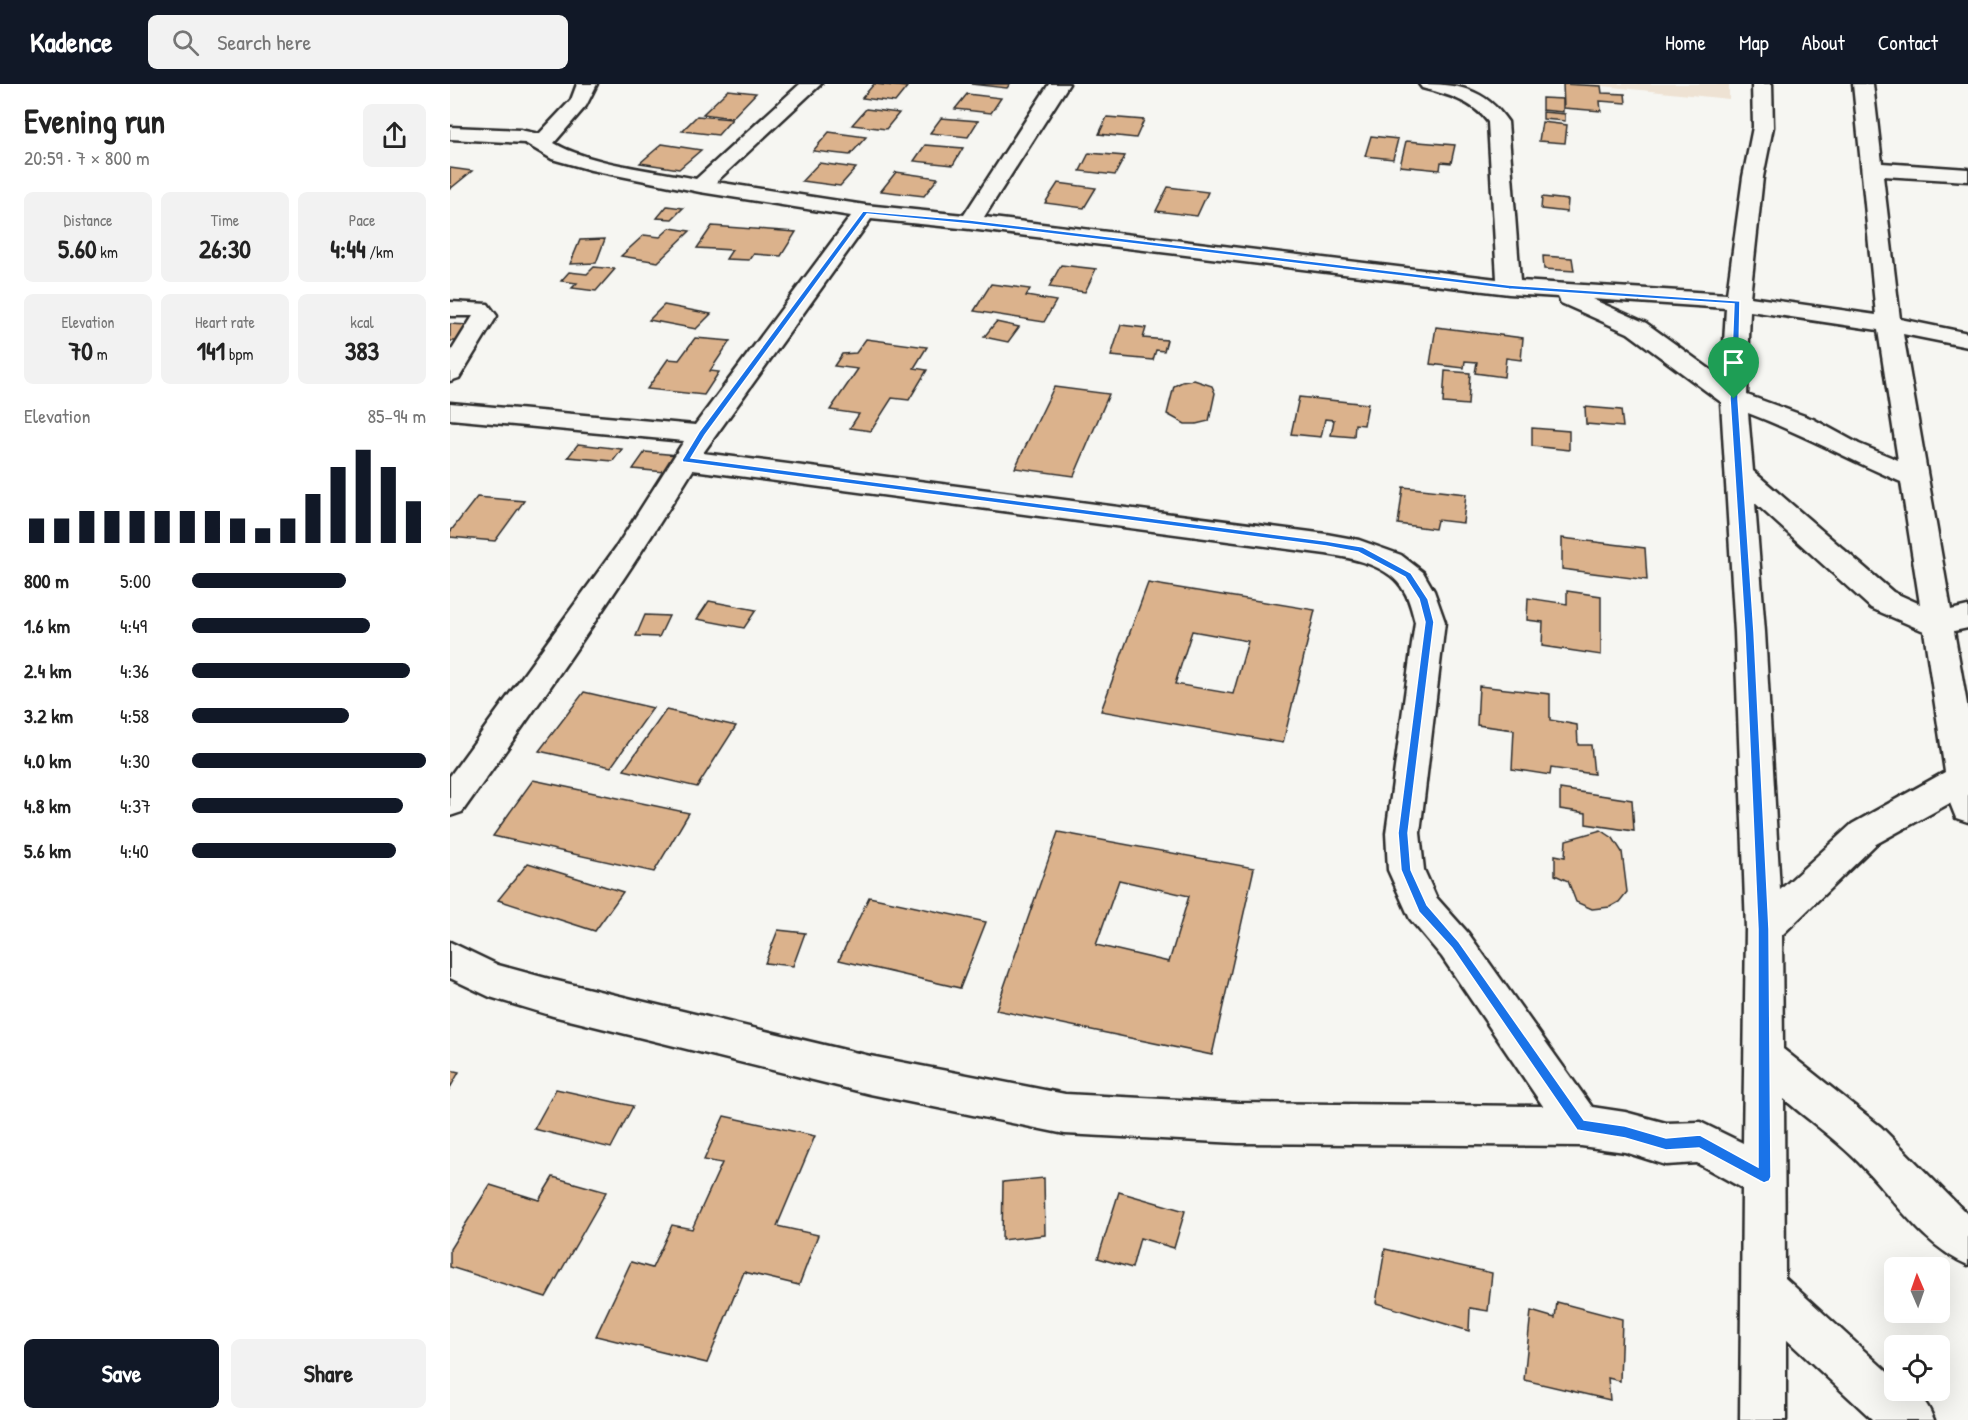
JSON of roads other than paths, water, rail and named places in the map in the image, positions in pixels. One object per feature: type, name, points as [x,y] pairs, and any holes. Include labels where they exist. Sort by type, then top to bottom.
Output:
[{"type":"street","points":[[542,145],[549,134],[577,108],[587,84]]},
{"type":"street","points":[[700,186],[811,84]]},
{"type":"street","points":[[970,222],[1059,84]]},
{"type":"street","points":[[1429,84],[1459,92],[1478,102],[1492,112],[1498,122],[1509,287]]},
{"type":"street","points":[[1762,84],[1763,127],[1753,177],[1738,302],[1734,399],[1750,632],[1764,929],[1763,1420]]},
{"type":"street","points":[[1764,929],[1864,834],[1966,787],[1937,624],[1889,324],[1863,84]]},
{"type":"street","points":[[450,133],[531,138],[559,155],[591,164],[700,186],[866,212],[970,222],[1509,287],[1738,302],[1889,324],[1968,340]]},
{"type":"street","points":[[1873,170],[1968,175]]},
{"type":"street","points":[[450,802],[620,563],[694,447],[866,212]]},
{"type":"street","points":[[1551,290],[1637,328],[1734,399],[1804,425],[1850,450],[1913,477]]},
{"type":"street","points":[[450,309],[480,309],[486,316],[450,373]]},
{"type":"street","points":[[450,411],[1326,543],[1360,549],[1408,575],[1424,599],[1430,622],[1403,833],[1406,870],[1423,909],[1455,945],[1581,1126]]},
{"type":"street","points":[[1739,474],[1882,600],[1937,624],[1968,617]]},
{"type":"street","points":[[450,959],[490,980],[552,998],[870,1076],[1065,1114],[1238,1123],[1581,1126],[1625,1132],[1666,1144],[1700,1142],[1764,1177]]},
{"type":"street","points":[[1764,1058],[1866,1141],[1939,1218],[1968,1243]]},
{"type":"street","points":[[1764,1288],[1877,1394],[1911,1420]]}]
